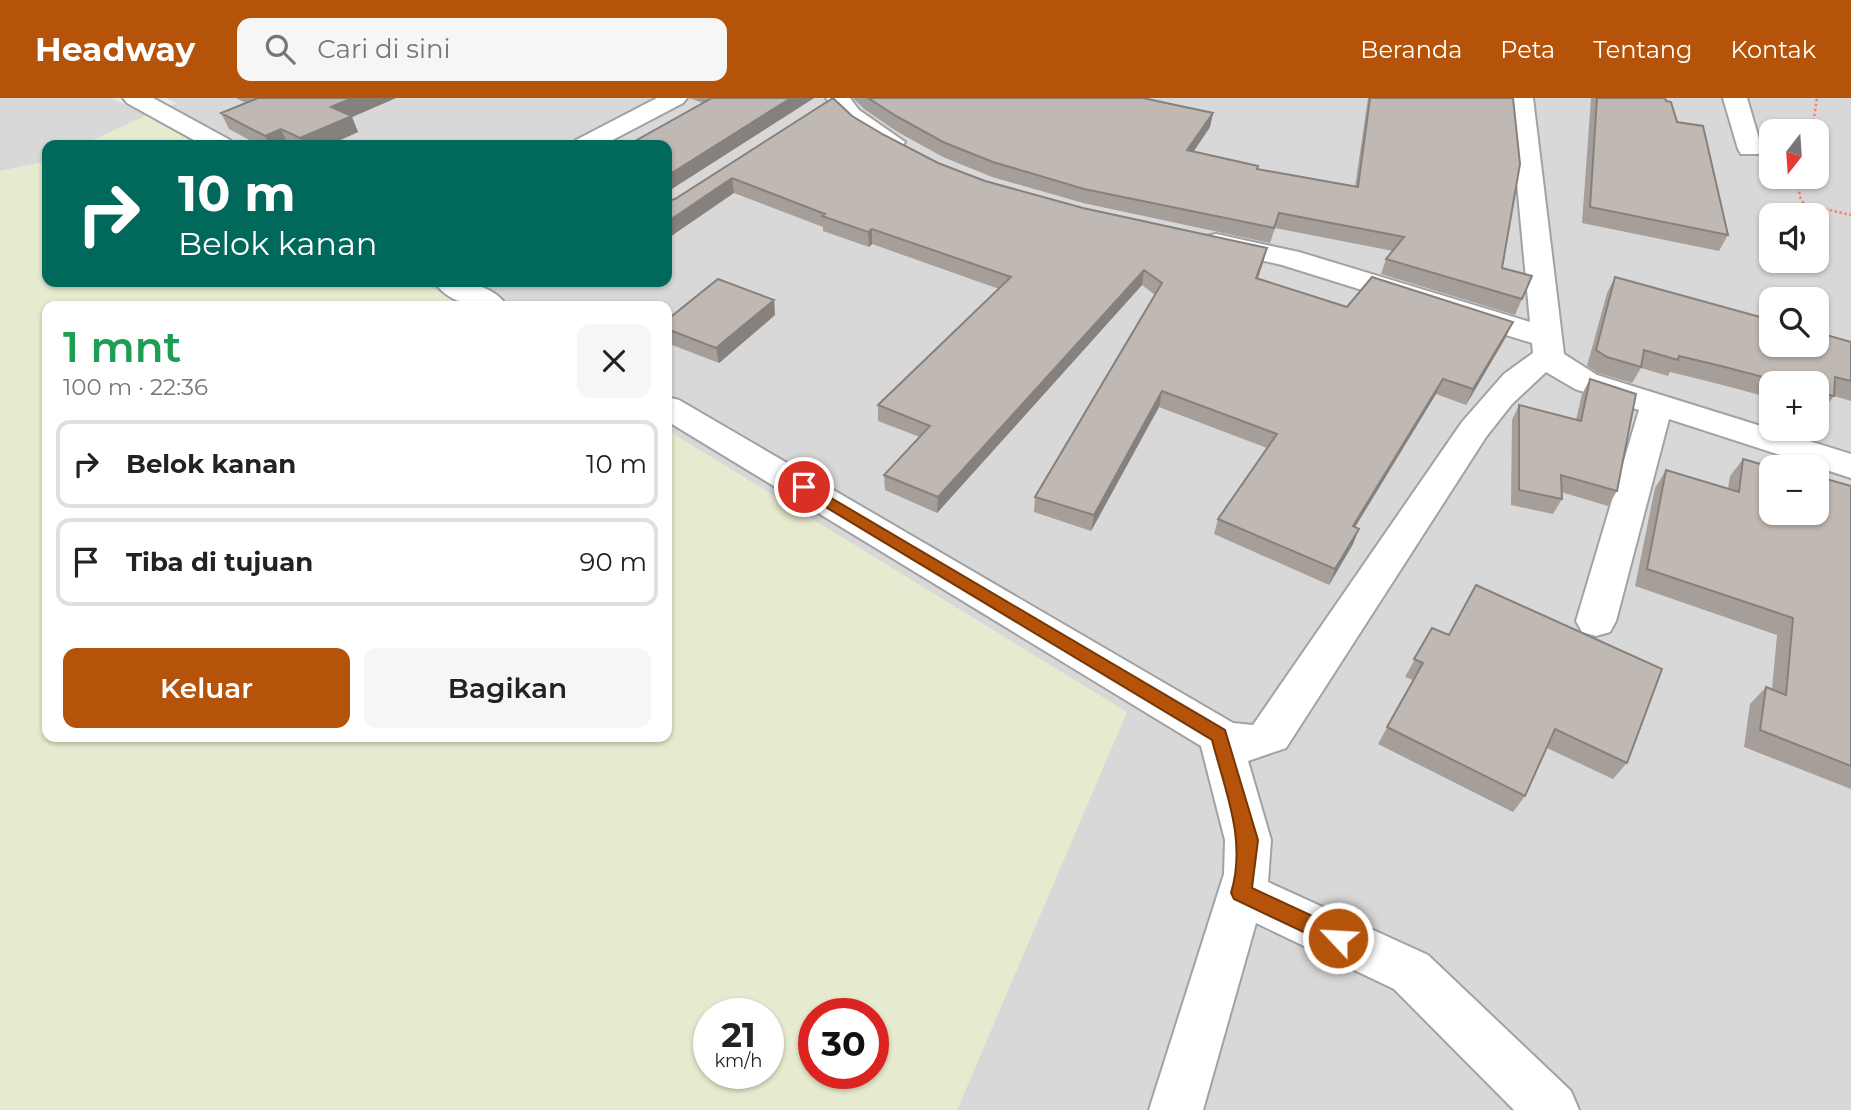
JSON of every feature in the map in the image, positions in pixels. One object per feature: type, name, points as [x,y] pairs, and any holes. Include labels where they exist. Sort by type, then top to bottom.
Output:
[{"type":"street","points":[[595,140],[675,98]]},
{"type":"street","points":[[1521,98],[1549,347],[1559,367],[1586,382],[1851,466]]},
{"type":"street","points":[[1735,98],[1750,149]]},
{"type":"street","points":[[161,101],[214,140]]},
{"type":"street","points":[[829,103],[920,159]]},
{"type":"street","points":[[1195,237],[1289,258],[1549,347]]},
{"type":"street","points":[[458,287],[483,301]]},
{"type":"street","points":[[672,410],[1219,736],[1240,744],[1258,744],[1271,736],[1403,533],[1503,391],[1549,347]]},
{"type":"street","points":[[1596,621],[1657,404]]},
{"type":"street","points":[[1176,1110],[1247,874],[1248,840],[1219,736]]},
{"type":"street","points":[[1241,893],[1411,972],[1552,1110]]},
{"type":"path","points":[[1814,119],[1817,98]]},
{"type":"path","points":[[1800,189],[1799,195],[1804,204],[1851,215]]},
{"type":"shaded area","points":[[0,98],[111,98],[148,115],[177,103],[166,98],[1851,98],[1851,1110],[957,1110],[1126,712],[672,433],[672,301],[454,301],[430,287],[672,287],[672,140],[189,140],[147,115],[93,140],[42,140],[42,163],[0,171]]},
{"type":"green space","points":[[148,115],[189,140],[93,140]]},
{"type":"green space","points":[[42,162],[42,287],[430,287],[454,301],[42,301],[42,742],[672,742],[672,433],[1127,712],[957,1110],[0,1110],[0,171]]},
{"type":"building","points":[[258,98],[352,98],[331,107],[352,116],[300,138],[281,129],[265,136],[221,113]]},
{"type":"building","points":[[712,98],[791,98],[672,173],[672,140],[637,140]]},
{"type":"building","points":[[833,98],[852,116],[884,135],[938,163],[985,181],[1083,208],[1267,248],[1256,278],[1347,307],[1372,277],[1513,322],[1473,389],[1443,379],[1353,526],[1359,529],[1335,569],[1218,519],[1277,434],[1162,391],[1094,515],[1035,497],[1162,283],[1144,270],[938,497],[884,475],[930,426],[878,405],[1011,277],[872,229],[868,232],[822,216],[825,214],[732,178],[672,219],[672,200]]},
{"type":"building","points":[[868,98],[1143,98],[1213,113],[1187,150],[1258,166],[1257,169],[1358,187],[1370,98],[1513,98],[1520,164],[1502,268],[1532,276],[1522,299],[1386,259],[1404,237],[1279,213],[1274,228],[1084,189],[993,162],[943,142]]},
{"type":"building","points":[[1597,98],[1665,98],[1671,102],[1677,122],[1703,126],[1728,235],[1590,207]]},
{"type":"building","points":[[1615,277],[1759,317],[1759,357],[1829,357],[1829,336],[1851,342],[1851,381],[1835,377],[1834,396],[1829,395],[1829,371],[1759,371],[1759,376],[1679,356],[1678,360],[1644,350],[1641,367],[1607,357],[1596,350]]},
{"type":"building","points":[[718,279],[774,300],[716,348],[672,331],[672,316]]},
{"type":"building","points":[[1590,379],[1636,394],[1617,491],[1561,475],[1562,499],[1519,490],[1519,405],[1581,421]]},
{"type":"building","points":[[1743,459],[1759,464],[1759,525],[1829,525],[1829,480],[1851,486],[1851,766],[1760,730],[1766,687],[1786,695],[1793,618],[1647,569],[1666,470],[1739,492]]},
{"type":"building","points":[[1476,585],[1662,669],[1627,763],[1555,729],[1525,796],[1387,727],[1423,663],[1414,659],[1432,628],[1449,635]]},
{"type":"route","points":[[804,487],[1219,736],[1248,840],[1247,874],[1241,893],[1338,938]]}]
